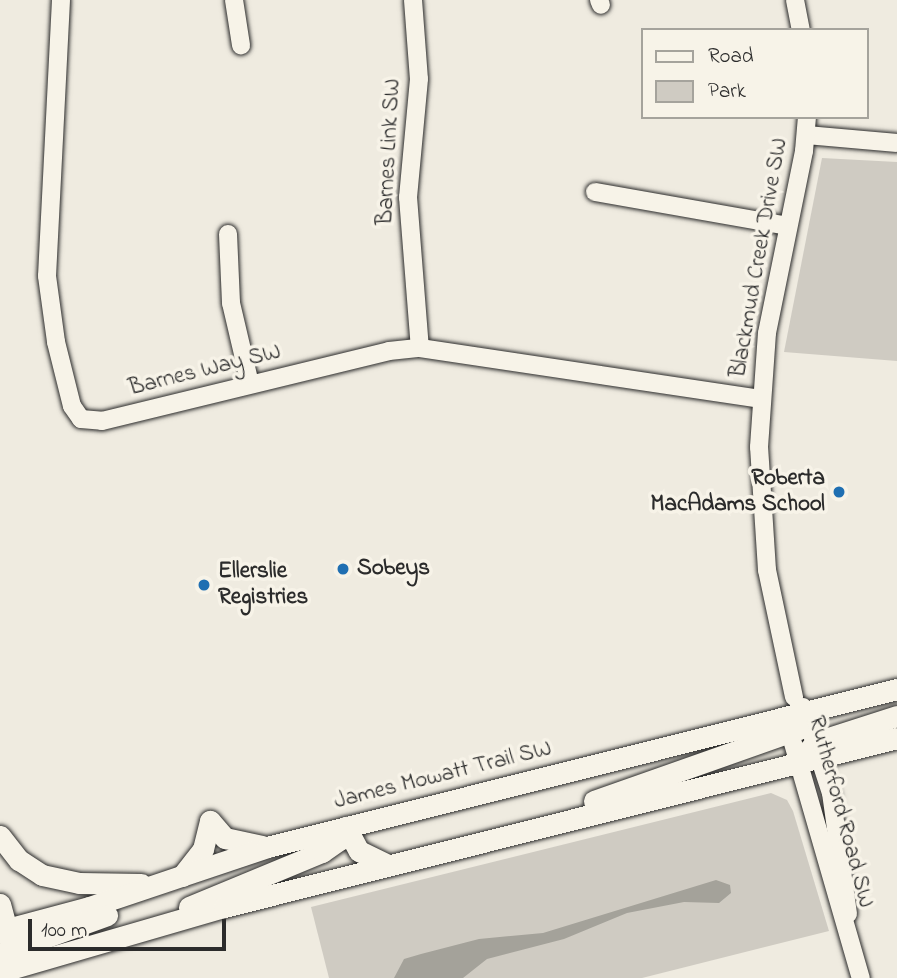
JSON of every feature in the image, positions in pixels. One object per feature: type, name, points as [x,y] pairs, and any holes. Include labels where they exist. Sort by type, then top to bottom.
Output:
[{"type":"main road","name":"James Mowatt Trail SW","points":[[6,954],[157,884],[267,847],[788,725],[801,705],[897,689]]},
{"type":"main road","points":[[0,904],[6,954],[158,926],[388,864],[797,763],[818,750],[897,716]]},
{"type":"main road","points":[[544,826],[586,804],[788,725]]},
{"type":"main road","points":[[818,750],[897,738]]},
{"type":"main road","points":[[182,876],[204,849],[210,821],[225,838],[267,847]]},
{"type":"main road","points":[[346,827],[359,851],[388,864]]},
{"type":"main road","points":[[158,926],[221,891],[322,852],[339,840],[346,827]]},
{"type":"main road","points":[[0,836],[19,860],[42,875],[79,883],[157,884]]},
{"type":"street","name":"Barnes Way SW","points":[[61,0],[47,276],[55,342],[76,414],[87,422],[102,421],[389,351],[420,348],[761,399]]},
{"type":"street","points":[[234,0],[241,45]]},
{"type":"street","name":"Barnes Link SW","points":[[413,0],[418,79],[408,197],[420,348]]},
{"type":"street","points":[[794,0],[801,28]]},
{"type":"street","points":[[807,126],[897,142]]},
{"type":"street","name":"Blackmud Creek Drive SW","points":[[801,705],[774,615],[764,542],[761,399],[787,226],[807,126]]},
{"type":"street","points":[[595,192],[787,226]]},
{"type":"street","points":[[228,234],[231,303],[250,384]]},
{"type":"street","name":"Rutherford Road SW","points":[[801,705],[818,750],[843,862],[850,935]]},
{"type":"street","name":"Rutherford Road SW","points":[[788,725],[861,978]]},
{"type":"green space","points":[[822,158],[897,162],[897,361],[784,352]]},
{"type":"green space","points":[[771,793],[787,800],[793,811],[829,931],[642,978],[329,978],[311,907]]},
{"type":"shaded area","points":[[716,880],[730,885],[731,893],[719,903],[684,902],[627,913],[564,939],[487,959],[463,978],[394,978],[404,959],[479,939],[543,933]]},
{"type":"place","name":"Roberta MacAdams School","points":[[839,492]]},
{"type":"place","name":"Sobeys","points":[[343,569]]},
{"type":"place","name":"Ellerslie Registries","points":[[204,585]]}]
